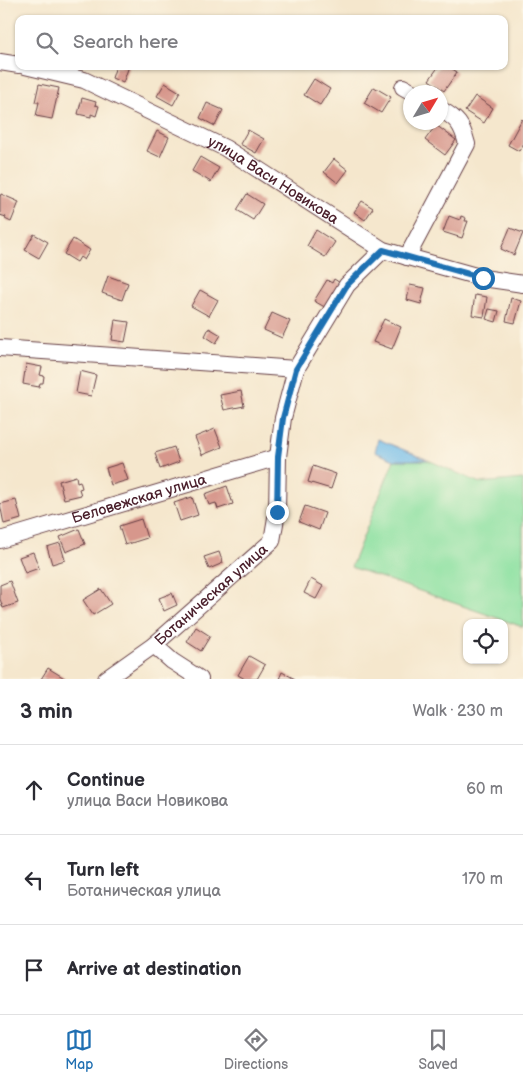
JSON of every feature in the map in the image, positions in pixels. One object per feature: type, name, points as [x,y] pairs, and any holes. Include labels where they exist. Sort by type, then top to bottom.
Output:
[{"type":"street","points":[[0,62],[15,64]]},
{"type":"street","name":"улица Васи Новикова","points":[[42,70],[84,80],[225,148],[383,250],[483,278],[523,284]]},
{"type":"street","points":[[408,257],[467,144],[463,129],[448,114]]},
{"type":"street","name":"Ботаническая улица","points":[[106,679],[154,645],[272,541],[277,512],[278,457],[283,418],[296,369],[347,285],[383,250]]},
{"type":"street","points":[[0,348],[296,369]]},
{"type":"street","name":"Беловежская улица","points":[[0,540],[278,457]]},
{"type":"street","points":[[154,645],[172,661],[200,679]]},
{"type":"green space","points":[[394,460],[428,460],[480,483],[523,479],[523,627],[508,622],[508,619],[500,619],[351,567]]},
{"type":"water","points":[[378,439],[428,460],[394,460],[375,452]]},
{"type":"building","points":[[115,70],[128,70],[123,83],[112,78]]},
{"type":"building","points":[[436,70],[454,70],[457,72],[448,85],[436,85],[429,80]]},
{"type":"building","points":[[314,79],[330,89],[320,105],[304,95]]},
{"type":"building","points":[[165,83],[180,92],[173,105],[157,96]]},
{"type":"building","points":[[39,84],[59,88],[52,119],[36,116],[39,102],[35,102]]},
{"type":"building","points":[[374,87],[391,97],[381,113],[364,103]]},
{"type":"building","points":[[475,96],[493,108],[484,123],[465,111]]},
{"type":"building","points":[[82,98],[96,102],[95,105],[99,106],[96,116],[91,114],[91,117],[78,114]]},
{"type":"building","points":[[207,103],[223,110],[215,126],[200,118]]},
{"type":"building","points":[[522,119],[523,145],[519,151],[508,145]]},
{"type":"building","points":[[248,130],[264,139],[256,153],[240,144]]},
{"type":"building","points":[[432,130],[443,130],[456,140],[445,155],[425,140]]},
{"type":"building","points":[[157,131],[169,137],[160,157],[147,151]]},
{"type":"building","points":[[200,157],[219,168],[211,182],[192,171]]},
{"type":"building","points":[[334,159],[348,170],[338,183],[324,172]]},
{"type":"building","points":[[1,194],[19,202],[11,222],[5,219],[6,217],[0,215]]},
{"type":"building","points":[[247,194],[263,204],[253,220],[237,210]]},
{"type":"building","points":[[362,201],[373,208],[365,220],[354,212]]},
{"type":"building","points":[[449,216],[460,220],[461,216],[466,218],[465,221],[468,221],[462,238],[443,232]]},
{"type":"building","points":[[510,228],[523,233],[514,255],[501,249]]},
{"type":"building","points":[[316,230],[335,242],[325,257],[307,246]]},
{"type":"building","points":[[34,234],[48,242],[39,258],[25,250]]},
{"type":"building","points":[[73,239],[90,250],[84,260],[80,257],[77,262],[64,254]]},
{"type":"building","points":[[108,276],[128,283],[122,300],[102,293]]},
{"type":"building","points":[[334,279],[345,286],[330,310],[314,301],[327,280],[332,283]]},
{"type":"building","points":[[410,285],[425,288],[421,304],[407,300]]},
{"type":"building","points":[[200,290],[218,300],[209,316],[191,306]]},
{"type":"building","points":[[475,295],[487,297],[484,317],[472,315]]},
{"type":"building","points":[[511,298],[521,301],[515,323],[506,321]]},
{"type":"building","points":[[489,309],[499,311],[496,322],[486,319]]},
{"type":"building","points":[[272,313],[290,321],[282,338],[264,330]]},
{"type":"building","points":[[384,319],[401,327],[392,349],[373,342]]},
{"type":"building","points":[[115,320],[129,322],[125,342],[112,340]]},
{"type":"building","points":[[209,328],[221,335],[216,343],[205,336]]},
{"type":"building","points":[[26,364],[42,367],[40,375],[44,376],[43,383],[40,383],[39,387],[23,384]]},
{"type":"building","points":[[80,371],[96,375],[91,396],[76,393]]},
{"type":"building","points":[[241,391],[244,406],[224,410],[220,395]]},
{"type":"building","points":[[215,429],[222,447],[202,455],[195,437]]},
{"type":"building","points":[[174,447],[179,462],[160,469],[155,453]]},
{"type":"building","points":[[122,463],[128,480],[111,485],[106,468]]},
{"type":"building","points":[[313,466],[336,474],[331,489],[308,482]]},
{"type":"building","points":[[76,476],[77,482],[80,481],[82,488],[79,489],[81,495],[64,499],[59,481]]},
{"type":"building","points":[[227,486],[233,504],[218,509],[216,503],[209,505],[205,494]]},
{"type":"building","points":[[192,497],[198,515],[180,521],[174,503]]},
{"type":"building","points":[[16,500],[21,519],[4,524],[0,504]]},
{"type":"building","points":[[305,506],[325,513],[319,530],[299,522]]},
{"type":"building","points":[[141,519],[147,538],[125,545],[119,526]]},
{"type":"building","points":[[79,529],[85,544],[66,552],[60,537]]},
{"type":"building","points":[[60,543],[65,560],[52,564],[47,547]]},
{"type":"building","points":[[33,552],[39,568],[25,573],[19,557]]},
{"type":"building","points":[[219,552],[223,563],[209,569],[204,557]]},
{"type":"building","points":[[311,579],[323,586],[316,599],[304,593]]},
{"type":"building","points":[[10,581],[18,603],[3,608],[0,599],[0,585]]},
{"type":"building","points":[[101,589],[111,604],[93,615],[83,600]]},
{"type":"building","points":[[172,593],[177,605],[164,611],[159,598]]},
{"type":"building","points":[[196,627],[210,636],[201,651],[187,642]]},
{"type":"building","points":[[249,656],[265,665],[257,679],[245,679],[238,675]]},
{"type":"building","points":[[48,668],[66,679],[41,679]]},
{"type":"building","points":[[282,672],[295,679],[279,679]]},
{"type":"route","points":[[277,512],[278,457],[283,418],[296,369],[347,285],[383,250],[483,278]]}]
